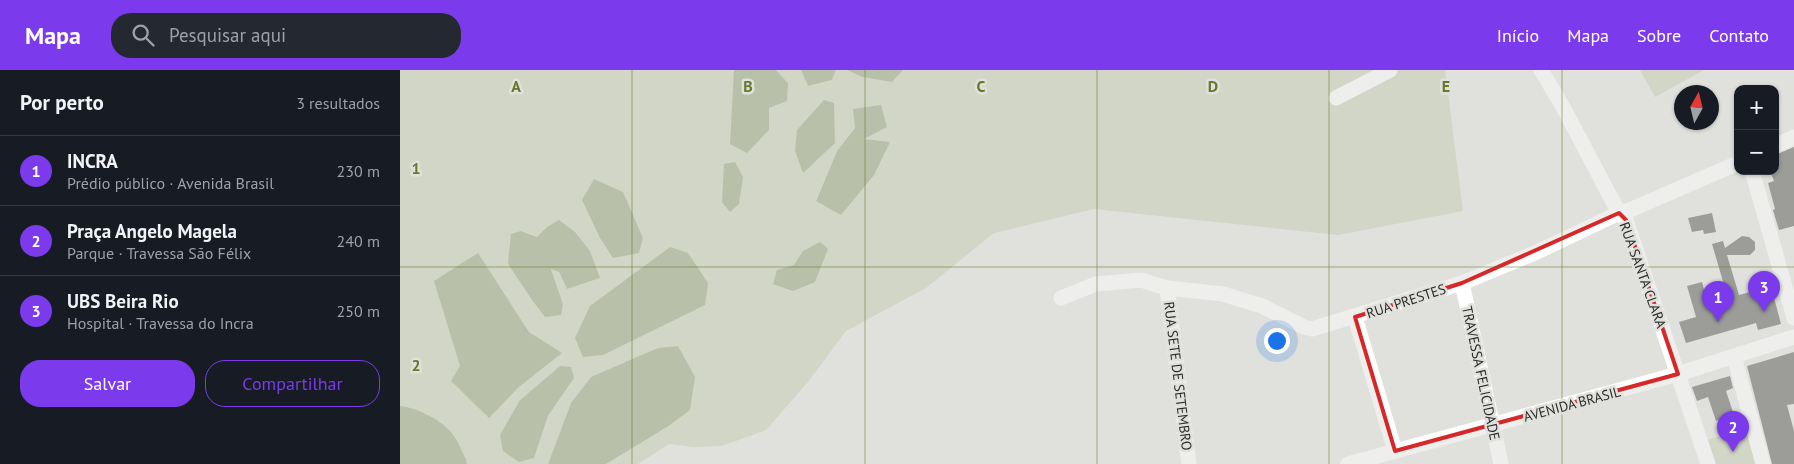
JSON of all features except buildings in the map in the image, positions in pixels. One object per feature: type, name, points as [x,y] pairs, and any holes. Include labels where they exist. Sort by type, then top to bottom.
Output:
[{"type":"street","points":[[1336,98],[1390,70]]},
{"type":"street","name":"RUA SANTA CLARA","points":[[1541,70],[1563,107],[1619,213],[1626,220],[1708,464]]},
{"type":"street","points":[[1779,144],[1794,137]]},
{"type":"street","name":"RUA PRESTES","points":[[1061,298],[1096,284],[1141,280],[1167,288],[1222,294],[1262,306],[1304,327],[1312,329],[1462,283],[1538,252],[1619,213],[1734,165]]},
{"type":"street","points":[[1753,175],[1794,318]]},
{"type":"street","name":"TRAVESSA FELICIDADE","points":[[1462,283],[1501,464]]},
{"type":"street","name":"RUA SETE DE SETEMBRO","points":[[1167,288],[1189,464]]},
{"type":"street","points":[[1355,317],[1395,451]]},
{"type":"street","name":"AVENIDA BRASIL","points":[[1348,464],[1678,374],[1794,337]]},
{"type":"street","points":[[1734,356],[1763,464]]},
{"type":"highlighted area","points":[[1619,213],[1626,220],[1678,374],[1395,451],[1355,317],[1462,283]]},
{"type":"shaded area","points":[[400,70],[734,70],[769,108],[788,83],[776,70],[801,70],[808,86],[832,80],[836,70],[847,70],[862,77],[891,82],[903,70],[1445,70],[1463,211],[1338,235],[1094,209],[994,233],[926,288],[846,331],[808,382],[766,430],[722,446],[693,447],[669,444],[638,464],[606,464],[667,427],[571,403],[548,464],[467,464],[457,441],[446,427],[427,414],[400,406]],"holes":[[[855,128],[863,139],[890,142],[840,214],[816,200],[837,151]],[[521,231],[537,237],[600,278],[567,289],[559,272],[551,268],[563,304],[545,316],[508,264]],[[478,253],[529,332],[561,353],[519,387],[489,417],[452,382],[460,366]],[[560,366],[574,378],[548,416],[534,458],[520,400]]]},
{"type":"shaded area","points":[[734,70],[776,70],[788,83],[787,101],[769,108],[769,130],[747,153],[730,144]]},
{"type":"shaded area","points":[[801,70],[836,70],[832,80],[808,86]]},
{"type":"shaded area","points":[[847,70],[903,70],[892,82],[862,77]]},
{"type":"shaded area","points":[[1640,70],[1704,70],[1674,85],[1655,97]]},
{"type":"shaded area","points":[[824,100],[834,103],[835,143],[803,173],[795,151],[797,130]]},
{"type":"shaded area","points":[[881,105],[887,127],[864,139],[890,142],[874,175],[841,215],[816,201],[837,151],[855,128],[853,109]]},
{"type":"shaded area","points":[[735,162],[743,177],[739,204],[730,212],[722,202],[724,164]]},
{"type":"shaded area","points":[[594,179],[623,192],[643,238],[639,253],[613,258],[600,238],[582,200]]},
{"type":"shaded area","points":[[559,220],[575,232],[590,251],[600,278],[567,289],[559,272],[551,269],[563,304],[561,315],[545,317],[508,264],[511,234],[521,231],[537,237],[547,227]]},
{"type":"shaded area","points":[[820,242],[828,249],[815,282],[793,291],[773,284],[777,270],[794,265],[803,251]]},
{"type":"shaded area","points":[[670,247],[688,253],[708,283],[705,305],[603,355],[583,357],[575,338],[590,306]]},
{"type":"shaded area","points":[[478,253],[529,332],[562,353],[519,387],[489,418],[451,381],[460,366],[434,281]]},
{"type":"shaded area","points":[[678,346],[695,377],[690,410],[667,427],[606,464],[548,464],[571,403],[591,377],[658,348]]},
{"type":"shaded area","points":[[560,366],[571,367],[574,378],[548,416],[534,458],[519,462],[503,451],[500,435],[520,400]]},
{"type":"shaded area","points":[[400,406],[427,414],[446,427],[457,441],[467,464],[400,464]]},
{"type":"shaded area","points":[[1748,428],[1759,464],[1715,464],[1707,440]]},
{"type":"place","name":"UBS Beira Rio","points":[[1764,312]]},
{"type":"place","name":"INCRA","points":[[1718,322]]},
{"type":"place","name":"Praça Angelo Magela","points":[[1733,452]]}]
